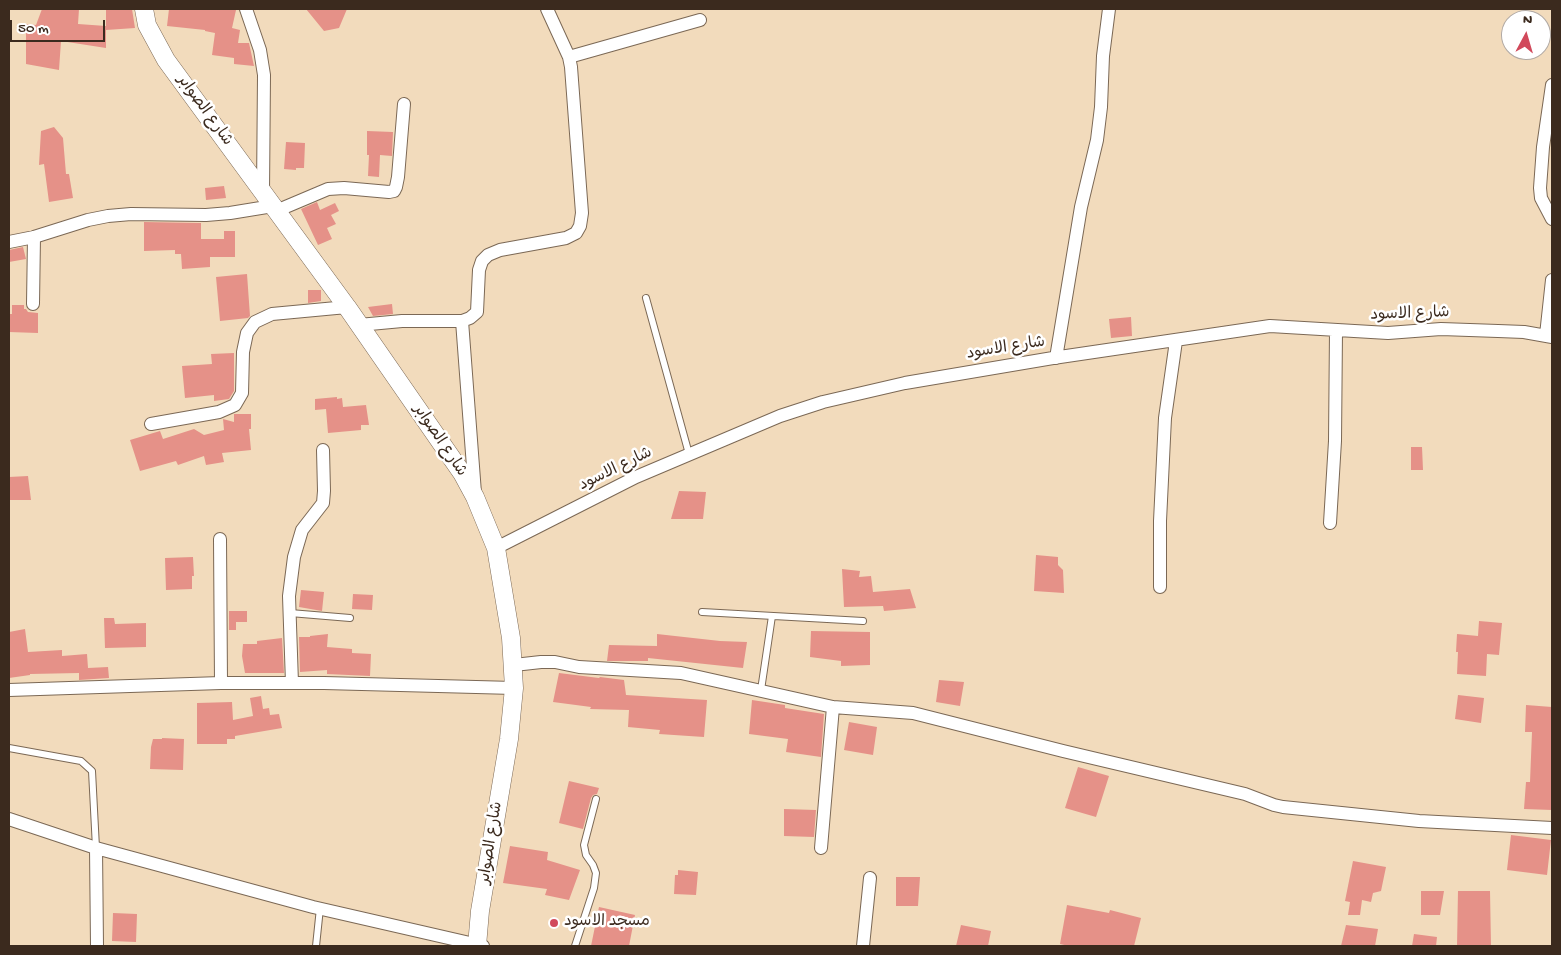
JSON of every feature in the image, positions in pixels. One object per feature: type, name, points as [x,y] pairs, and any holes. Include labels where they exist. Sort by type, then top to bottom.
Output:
[{"type":"street","name":"شارع الصوابر","points":[[144,9],[147,25],[166,60],[347,307],[462,473],[475,497],[496,548],[514,665],[514,688],[509,739],[480,911],[479,946]]},
{"type":"street","points":[[246,9],[260,50],[264,75],[271,203]]},
{"type":"street","points":[[359,325],[402,321],[462,321],[470,318],[477,312],[479,270],[482,261],[488,255],[500,250],[566,238],[576,233],[580,226],[582,213],[571,67],[569,57],[547,9]]},
{"type":"street","points":[[1056,358],[1081,207],[1097,140],[1101,107],[1103,56],[1109,9]]},
{"type":"street","points":[[569,57],[700,20]]},
{"type":"street","points":[[1552,85],[1543,147],[1540,188],[1540,198],[1552,219]]},
{"type":"street","points":[[9,242],[34,237],[88,220],[108,216],[230,213],[328,189],[344,188],[390,192],[396,187],[398,177],[404,104]]},
{"type":"street","points":[[33,304],[34,237]]},
{"type":"street","points":[[1549,336],[1552,280]]},
{"type":"street","points":[[151,424],[219,412],[235,405],[242,393],[243,352],[247,333],[255,322],[272,314],[347,307]]},
{"type":"street","points":[[462,321],[475,497]]},
{"type":"street","name":"شارع الاسود","points":[[496,548],[636,477],[780,416],[823,402],[958,373],[1270,326],[1388,333],[1441,329],[1524,332],[1549,336]]},
{"type":"street","points":[[1330,523],[1335,441],[1336,331]]},
{"type":"street","points":[[1160,587],[1160,521],[1165,418],[1176,341]]},
{"type":"street","points":[[292,683],[289,596],[294,557],[302,530],[322,503],[324,491],[323,450]]},
{"type":"street","points":[[220,539],[221,682]]},
{"type":"street","points":[[514,665],[555,662],[579,667],[681,673],[833,707],[899,712],[930,717],[1245,794],[1274,805],[1419,821],[1552,828]]},
{"type":"street","points":[[9,690],[221,682],[514,688]]},
{"type":"street","points":[[821,848],[833,707]]},
{"type":"street","points":[[9,819],[96,848],[320,908],[479,946]]},
{"type":"street","points":[[96,848],[96,946]]},
{"type":"street","points":[[863,946],[870,878]]},
{"type":"lane","points":[[646,298],[689,454]]},
{"type":"lane","points":[[702,612],[863,621]]},
{"type":"lane","points":[[290,613],[350,618]]},
{"type":"lane","points":[[761,690],[772,616]]},
{"type":"lane","points":[[9,748],[81,761],[92,771],[96,848]]},
{"type":"lane","points":[[574,946],[594,888],[596,874],[593,865],[586,855],[584,845],[596,799]]},
{"type":"lane","points":[[316,946],[320,908]]},
{"type":"building","points":[[42,9],[79,9],[78,24],[106,26],[106,48],[61,41],[59,70],[26,64],[26,24],[36,25]]},
{"type":"building","points":[[106,9],[132,9],[135,28],[106,30]]},
{"type":"building","points":[[169,9],[236,10],[232,28],[240,30],[238,43],[249,43],[254,66],[234,64],[234,58],[212,55],[215,33],[205,30],[167,26]]},
{"type":"building","points":[[306,9],[347,9],[339,28],[324,31]]},
{"type":"building","points":[[54,127],[63,138],[66,174],[69,174],[73,198],[49,202],[44,164],[39,165],[41,131]]},
{"type":"building","points":[[367,131],[393,132],[392,156],[380,155],[379,177],[368,176]]},
{"type":"building","points":[[286,142],[305,143],[304,168],[296,168],[296,170],[284,169]]},
{"type":"building","points":[[224,186],[226,198],[206,200],[205,188]]},
{"type":"building","points":[[317,202],[320,210],[335,203],[339,211],[331,215],[336,224],[327,228],[332,239],[318,245],[301,209]]},
{"type":"building","points":[[144,222],[201,223],[201,239],[224,239],[224,231],[235,231],[235,257],[210,257],[210,267],[182,269],[181,254],[175,254],[175,250],[144,251]]},
{"type":"building","points":[[23,247],[26,259],[9,262],[9,250]]},
{"type":"building","points":[[247,274],[250,316],[248,318],[220,321],[216,277]]},
{"type":"building","points":[[308,290],[321,290],[321,301],[308,303]]},
{"type":"building","points":[[392,304],[393,314],[373,316],[368,307]]},
{"type":"building","points":[[12,305],[24,305],[24,309],[28,312],[38,313],[38,333],[9,332],[9,314],[12,314]]},
{"type":"building","points":[[1131,317],[1132,336],[1111,338],[1109,319]]},
{"type":"building","points":[[234,353],[234,391],[229,399],[214,401],[214,395],[185,398],[182,366],[212,364],[211,354]]},
{"type":"building","points":[[337,397],[337,399],[342,398],[343,407],[366,405],[369,425],[361,425],[361,430],[328,433],[326,409],[315,410],[315,399]]},
{"type":"building","points":[[234,414],[251,414],[251,429],[249,429],[251,450],[222,453],[224,462],[206,465],[204,456],[178,465],[176,461],[140,471],[130,440],[160,431],[163,439],[194,429],[204,435],[224,430],[223,419],[234,422]]},
{"type":"building","points":[[1411,447],[1422,447],[1423,470],[1411,470]]},
{"type":"building","points":[[28,476],[31,500],[9,500],[9,477]]},
{"type":"building","points":[[679,491],[706,492],[703,519],[671,519]]},
{"type":"building","points":[[1036,555],[1058,557],[1058,565],[1063,570],[1064,593],[1034,591]]},
{"type":"building","points":[[193,557],[194,576],[192,576],[192,589],[166,590],[165,558]]},
{"type":"building","points":[[842,569],[860,571],[859,577],[871,576],[873,592],[910,589],[916,608],[884,611],[883,606],[844,607]]},
{"type":"building","points":[[301,590],[324,592],[322,611],[299,607]]},
{"type":"building","points":[[353,594],[373,595],[372,610],[352,609]]},
{"type":"building","points":[[229,611],[247,611],[247,622],[236,622],[236,630],[229,630]]},
{"type":"building","points":[[104,618],[114,618],[115,624],[146,623],[146,647],[105,648]]},
{"type":"building","points":[[1479,621],[1502,623],[1499,655],[1487,654],[1486,676],[1457,674],[1457,634],[1478,636]]},
{"type":"building","points":[[25,629],[28,652],[62,650],[62,656],[87,654],[88,668],[108,667],[109,678],[79,680],[79,673],[30,674],[9,678],[9,632]]},
{"type":"building","points":[[811,631],[870,632],[870,665],[841,666],[841,661],[810,657]]},
{"type":"building","points":[[328,634],[327,647],[352,649],[352,653],[371,654],[370,676],[327,674],[327,670],[300,672],[299,637]]},
{"type":"building","points":[[657,634],[747,642],[743,668],[648,658],[648,661],[607,661],[609,645],[657,646]]},
{"type":"building","points":[[282,638],[284,673],[245,673],[242,656],[243,644],[257,644],[257,641]]},
{"type":"building","points":[[559,673],[624,680],[626,695],[707,700],[704,737],[659,734],[660,730],[628,727],[629,710],[590,709],[591,707],[553,702]]},
{"type":"building","points":[[939,680],[964,682],[960,706],[936,702]]},
{"type":"building","points":[[1458,695],[1484,698],[1481,723],[1455,719]]},
{"type":"building","points":[[261,696],[263,709],[269,708],[270,715],[279,714],[282,728],[235,736],[235,739],[227,739],[227,744],[197,744],[197,703],[232,702],[233,720],[253,716],[250,698]]},
{"type":"building","points":[[752,700],[785,705],[785,708],[824,714],[821,757],[786,752],[788,739],[749,734]]},
{"type":"building","points":[[1526,705],[1552,707],[1552,810],[1524,809],[1526,782],[1530,782],[1532,732],[1525,732]]},
{"type":"building","points":[[849,722],[877,727],[873,755],[844,750]]},
{"type":"building","points":[[153,739],[184,739],[183,770],[150,769]]},
{"type":"building","points":[[1078,767],[1109,776],[1096,817],[1065,808]]},
{"type":"building","points":[[569,781],[599,788],[597,794],[591,798],[583,829],[559,823]]},
{"type":"building","points":[[784,809],[816,810],[814,837],[784,836]]},
{"type":"building","points":[[1511,835],[1551,840],[1547,875],[1507,870]]},
{"type":"building","points":[[510,846],[548,852],[547,860],[580,870],[569,900],[545,895],[547,889],[503,883]]},
{"type":"building","points":[[1353,861],[1386,867],[1381,891],[1373,893],[1371,902],[1362,900],[1360,915],[1348,915],[1350,902],[1345,901]]},
{"type":"building","points":[[678,870],[698,872],[696,895],[674,894],[675,875],[678,875]]},
{"type":"building","points":[[896,877],[920,877],[918,906],[896,906]]},
{"type":"building","points":[[1421,891],[1444,891],[1440,915],[1421,915]]},
{"type":"building","points":[[1458,891],[1490,891],[1491,946],[1457,946]]},
{"type":"building","points":[[1067,905],[1109,913],[1110,910],[1141,918],[1134,946],[1069,946],[1060,944]]},
{"type":"building","points":[[599,907],[635,915],[629,946],[591,946]]},
{"type":"building","points":[[113,913],[137,914],[136,942],[112,941]]},
{"type":"building","points":[[961,925],[991,931],[988,946],[956,946]]},
{"type":"building","points":[[1346,925],[1378,929],[1375,946],[1341,946]]},
{"type":"building","points":[[1414,934],[1437,937],[1436,946],[1412,946]]},
{"type":"place","name":"مسجد الاسود","points":[[554,923]]}]
